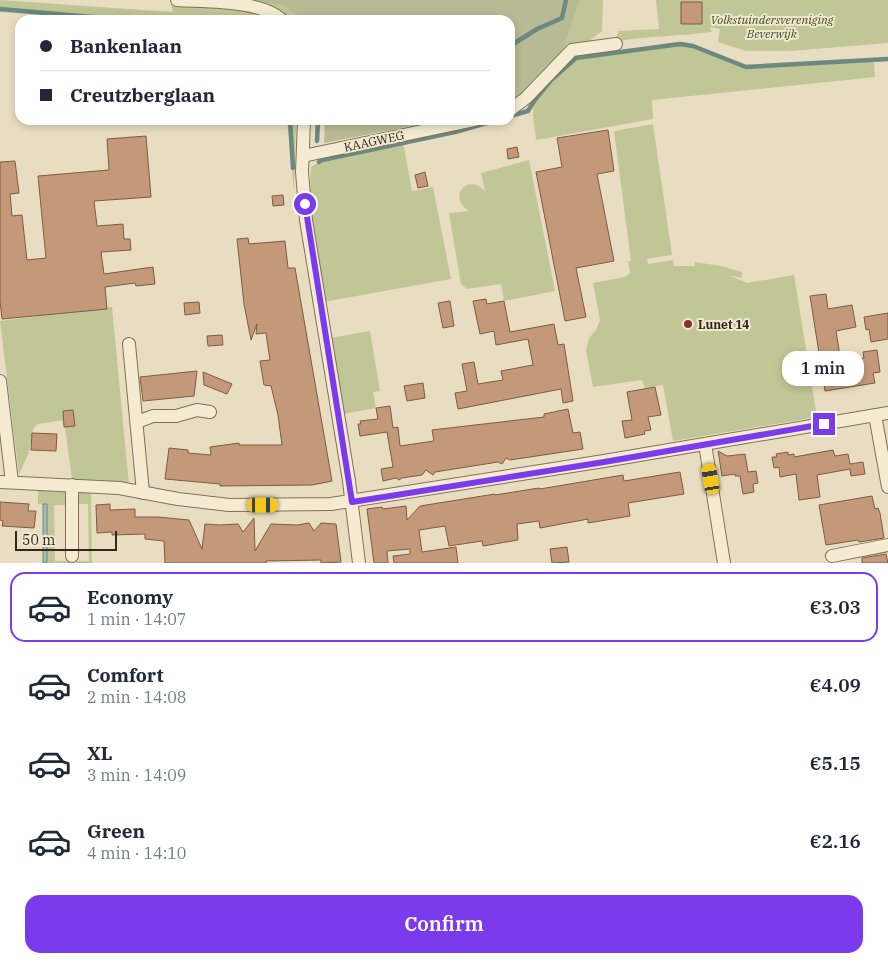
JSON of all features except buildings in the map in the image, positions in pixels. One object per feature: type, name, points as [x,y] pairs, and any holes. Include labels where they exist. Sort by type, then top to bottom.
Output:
[{"type":"street","points":[[177,0],[235,4],[265,9],[274,15]]},
{"type":"street","points":[[515,106],[526,98],[572,50],[616,44]]},
{"type":"street","points":[[304,125],[302,172],[306,220],[352,502],[359,563]]},
{"type":"street","name":"KAAGWEG","points":[[303,156],[451,125]]},
{"type":"street","points":[[129,344],[143,493]]},
{"type":"street","points":[[0,381],[6,482],[119,488],[229,505],[352,502],[888,413]]},
{"type":"street","points":[[137,422],[153,416],[176,416],[197,410],[210,412]]},
{"type":"street","points":[[875,415],[888,487]]},
{"type":"street","points":[[706,444],[724,563]]},
{"type":"street","points":[[72,485],[72,556]]},
{"type":"street","points":[[832,556],[888,545]]},
{"type":"green space","points":[[0,0],[173,12],[170,0],[302,0],[313,15],[45,15],[0,12]]},
{"type":"green space","points":[[235,0],[579,0],[560,58],[515,100],[515,15],[297,15],[284,5]]},
{"type":"green space","points":[[560,0],[603,0],[602,31],[563,65],[515,114],[515,82]]},
{"type":"green space","name":"Volkstuindersvereniging Beverwijk","points":[[656,0],[888,0],[888,43],[790,51],[746,51],[718,42],[720,29],[710,27],[712,32],[618,41],[616,37],[619,31],[659,29]]},
{"type":"green space","points":[[680,44],[693,46],[746,67],[874,60],[875,77],[652,100],[653,119],[536,140],[533,115],[534,101],[551,80],[576,58]]},
{"type":"green space","points":[[653,124],[672,255],[647,259],[648,264],[673,260],[674,266],[695,266],[695,262],[721,266],[742,272],[742,278],[728,275],[747,283],[794,275],[817,417],[673,441],[663,385],[645,388],[642,380],[593,387],[586,350],[589,338],[596,330],[600,320],[593,283],[625,277],[630,273],[628,261],[631,261],[614,131]]},
{"type":"green space","points":[[287,125],[296,125],[294,191]]},
{"type":"green space","points":[[325,125],[416,125],[324,143]]},
{"type":"green space","points":[[403,142],[412,191],[433,187],[451,279],[323,302],[310,193],[311,167],[322,160]]},
{"type":"green space","points":[[529,160],[555,291],[504,301],[501,284],[467,289],[461,284],[449,213],[469,211],[460,200],[462,189],[466,186],[472,184],[485,191],[481,173]]},
{"type":"green space","points":[[112,307],[129,485],[97,480],[72,479],[64,420],[38,424],[33,429],[29,452],[19,475],[0,321]]},
{"type":"green space","points":[[370,331],[380,391],[373,392],[376,408],[343,414],[330,338]]},
{"type":"green space","points":[[38,490],[66,492],[67,505],[54,505],[55,561],[69,561],[69,563],[47,563],[47,505],[38,504]]},
{"type":"green space","points":[[77,493],[91,493],[92,563],[76,563],[76,561],[89,561],[88,504],[77,504]]},
{"type":"water","points":[[43,504],[47,504],[47,563],[43,563]]},
{"type":"waterway","points":[[515,43],[537,29],[562,18],[566,0]]},
{"type":"waterway","points":[[0,9],[69,15]]},
{"type":"waterway","points":[[515,115],[528,111],[551,80],[576,58],[680,44],[693,46],[746,67],[888,59]]},
{"type":"waterway","points":[[290,125],[293,168]]},
{"type":"waterway","points":[[317,141],[318,125]]},
{"type":"waterway","points":[[319,162],[480,125]]},
{"type":"place","name":"Lunet 14","points":[[688,324]]},
{"type":"route","points":[[305,204],[306,220],[352,502],[604,462],[824,424]]}]
